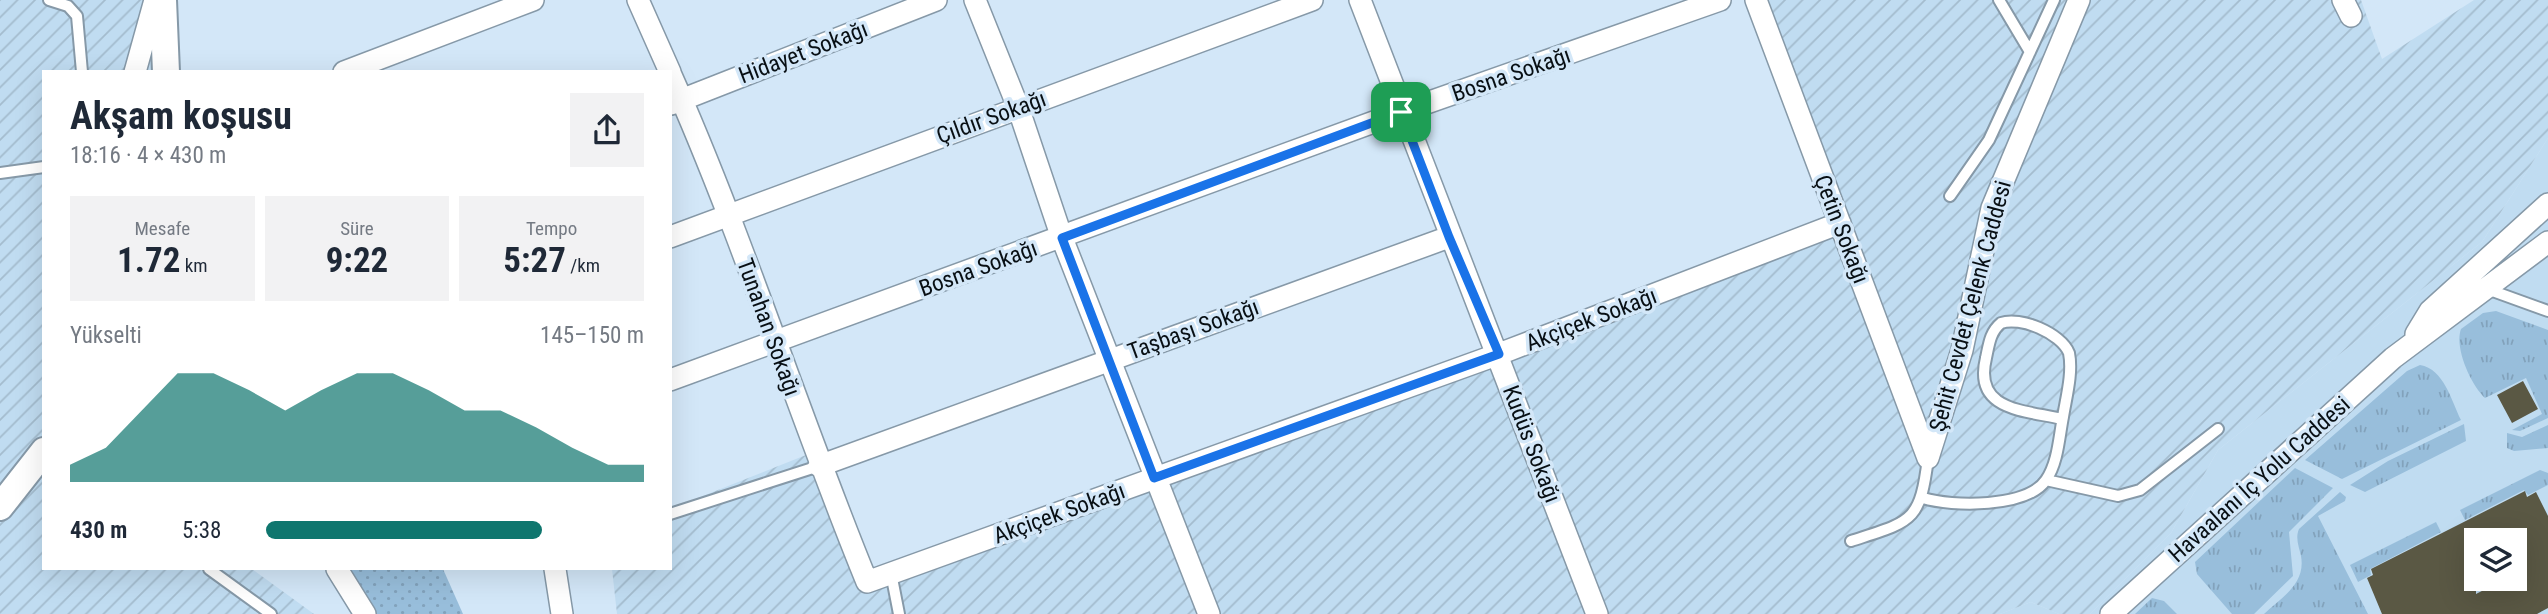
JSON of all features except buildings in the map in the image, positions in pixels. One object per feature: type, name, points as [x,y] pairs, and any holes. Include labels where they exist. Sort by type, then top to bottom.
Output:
[{"type":"street","points":[[136,70],[155,0]]},
{"type":"street","points":[[163,0],[166,70]]},
{"type":"street","points":[[349,70],[533,0]]},
{"type":"street","name":"Tunahan Sokağı","points":[[638,0],[669,70]]},
{"type":"street","name":"Hidayet Sokağı","points":[[676,102],[936,0]]},
{"type":"street","points":[[975,0],[1018,107],[1062,238],[1209,614]]},
{"type":"street","name":"Çıldır Sokağı","points":[[672,236],[1312,0]]},
{"type":"street","name":"Kudüs Sokağı","points":[[1360,0],[1449,237],[1499,354],[1597,614]]},
{"type":"street","name":"Bosna Sokağı","points":[[672,379],[1401,112],[1720,0]]},
{"type":"street","name":"Çetin Sokağı","points":[[1756,0],[1928,458]]},
{"type":"street","name":"Şehit Cevdet Çelenk Caddesi","points":[[1928,458],[1962,349],[1992,208],[2079,0]]},
{"type":"street","name":"Tunahan Sokağı","points":[[672,82],[676,102],[728,216],[819,466],[867,582]]},
{"type":"street","name":"Havaalanı İç Yolu Caddesi","points":[[2409,344],[2430,311],[2548,204]]},
{"type":"street","name":"Akçiçek Sokağı","points":[[867,582],[1499,354],[1840,223]]},
{"type":"street","name":"Taşbaşı Sokağı","points":[[819,466],[1449,237]]},
{"type":"street","name":"Havaalanı İç Yolu Caddesi","points":[[2111,614],[2409,344],[2548,242]]},
{"type":"street","points":[[0,507],[42,454]]},
{"type":"street","points":[[338,570],[365,614]]},
{"type":"street","points":[[555,570],[562,614]]},
{"type":"lane","points":[[49,0],[68,6],[77,16],[82,70]]},
{"type":"lane","points":[[1999,0],[2030,52]]},
{"type":"lane","points":[[1951,197],[1989,140],[2054,0]]},
{"type":"lane","points":[[0,173],[42,167]]},
{"type":"lane","points":[[2487,289],[2548,311]]},
{"type":"lane","points":[[1923,498],[1943,504],[1982,503],[2030,495],[2046,480],[2055,458],[2062,419],[2070,365],[2067,347],[2055,336],[2018,321],[2001,323],[1992,333],[1984,368],[1987,390],[1997,403],[2062,419]]},
{"type":"lane","points":[[2046,480],[2118,496],[2140,490],[2218,429]]},
{"type":"lane","points":[[1851,541],[1896,526],[1916,509],[1923,498],[1928,458]]},
{"type":"lane","points":[[672,513],[819,466]]},
{"type":"lane","points":[[210,570],[271,614]]},
{"type":"lane","points":[[891,573],[899,614]]},
{"type":"shaded area","points":[[0,0],[152,0],[155,70],[42,70],[42,570],[253,570],[314,614],[0,614]]},
{"type":"shaded area","points":[[1745,0],[2361,0],[2382,59],[2474,0],[2548,0],[2548,138],[2482,242],[2218,450],[2171,533],[2090,614],[2059,614],[2031,602],[2000,614],[617,614],[612,570],[672,570],[672,508],[816,451],[868,578],[1830,219]]},
{"type":"shaded area","points":[[2548,138],[2548,614],[2090,614],[2171,533],[2218,450],[2482,242]]},
{"type":"shaded area","points":[[2031,602],[2059,614],[2000,614]]},
{"type":"green space","points":[[2496,311],[2548,330],[2548,418],[2520,431],[2512,430],[2542,414],[2526,378],[2485,398],[2469,375],[2460,346],[2461,329],[2483,313]]},
{"type":"green space","points":[[2420,365],[2435,372],[2441,379],[2461,420],[2342,479],[2305,460],[2407,371]]},
{"type":"green space","points":[[2464,424],[2466,441],[2365,492],[2350,485],[2388,461]]},
{"type":"green space","points":[[2548,425],[2548,448],[2514,451],[2507,448],[2507,433],[2522,437]]},
{"type":"green space","points":[[2295,468],[2333,488],[2289,532],[2293,576],[2254,614],[2232,614],[2197,574],[2195,562]]},
{"type":"green space","points":[[2540,470],[2548,473],[2548,485],[2528,495],[2524,490],[2465,520],[2460,510]]},
{"type":"green space","points":[[2340,492],[2346,497],[2345,501],[2318,516],[2368,614],[2264,614],[2285,596],[2300,574],[2302,566],[2297,539],[2299,529]]},
{"type":"green space","points":[[2436,522],[2441,532],[2370,569],[2371,575],[2358,582],[2350,565]]},
{"type":"green space","points":[[343,570],[443,570],[463,614],[371,614]]},
{"type":"green space","points":[[2152,598],[2164,601],[2177,614],[2135,614]]},
{"type":"route","points":[[1401,112],[1449,237],[1499,354],[1154,478],[1062,238],[1401,112]]}]
